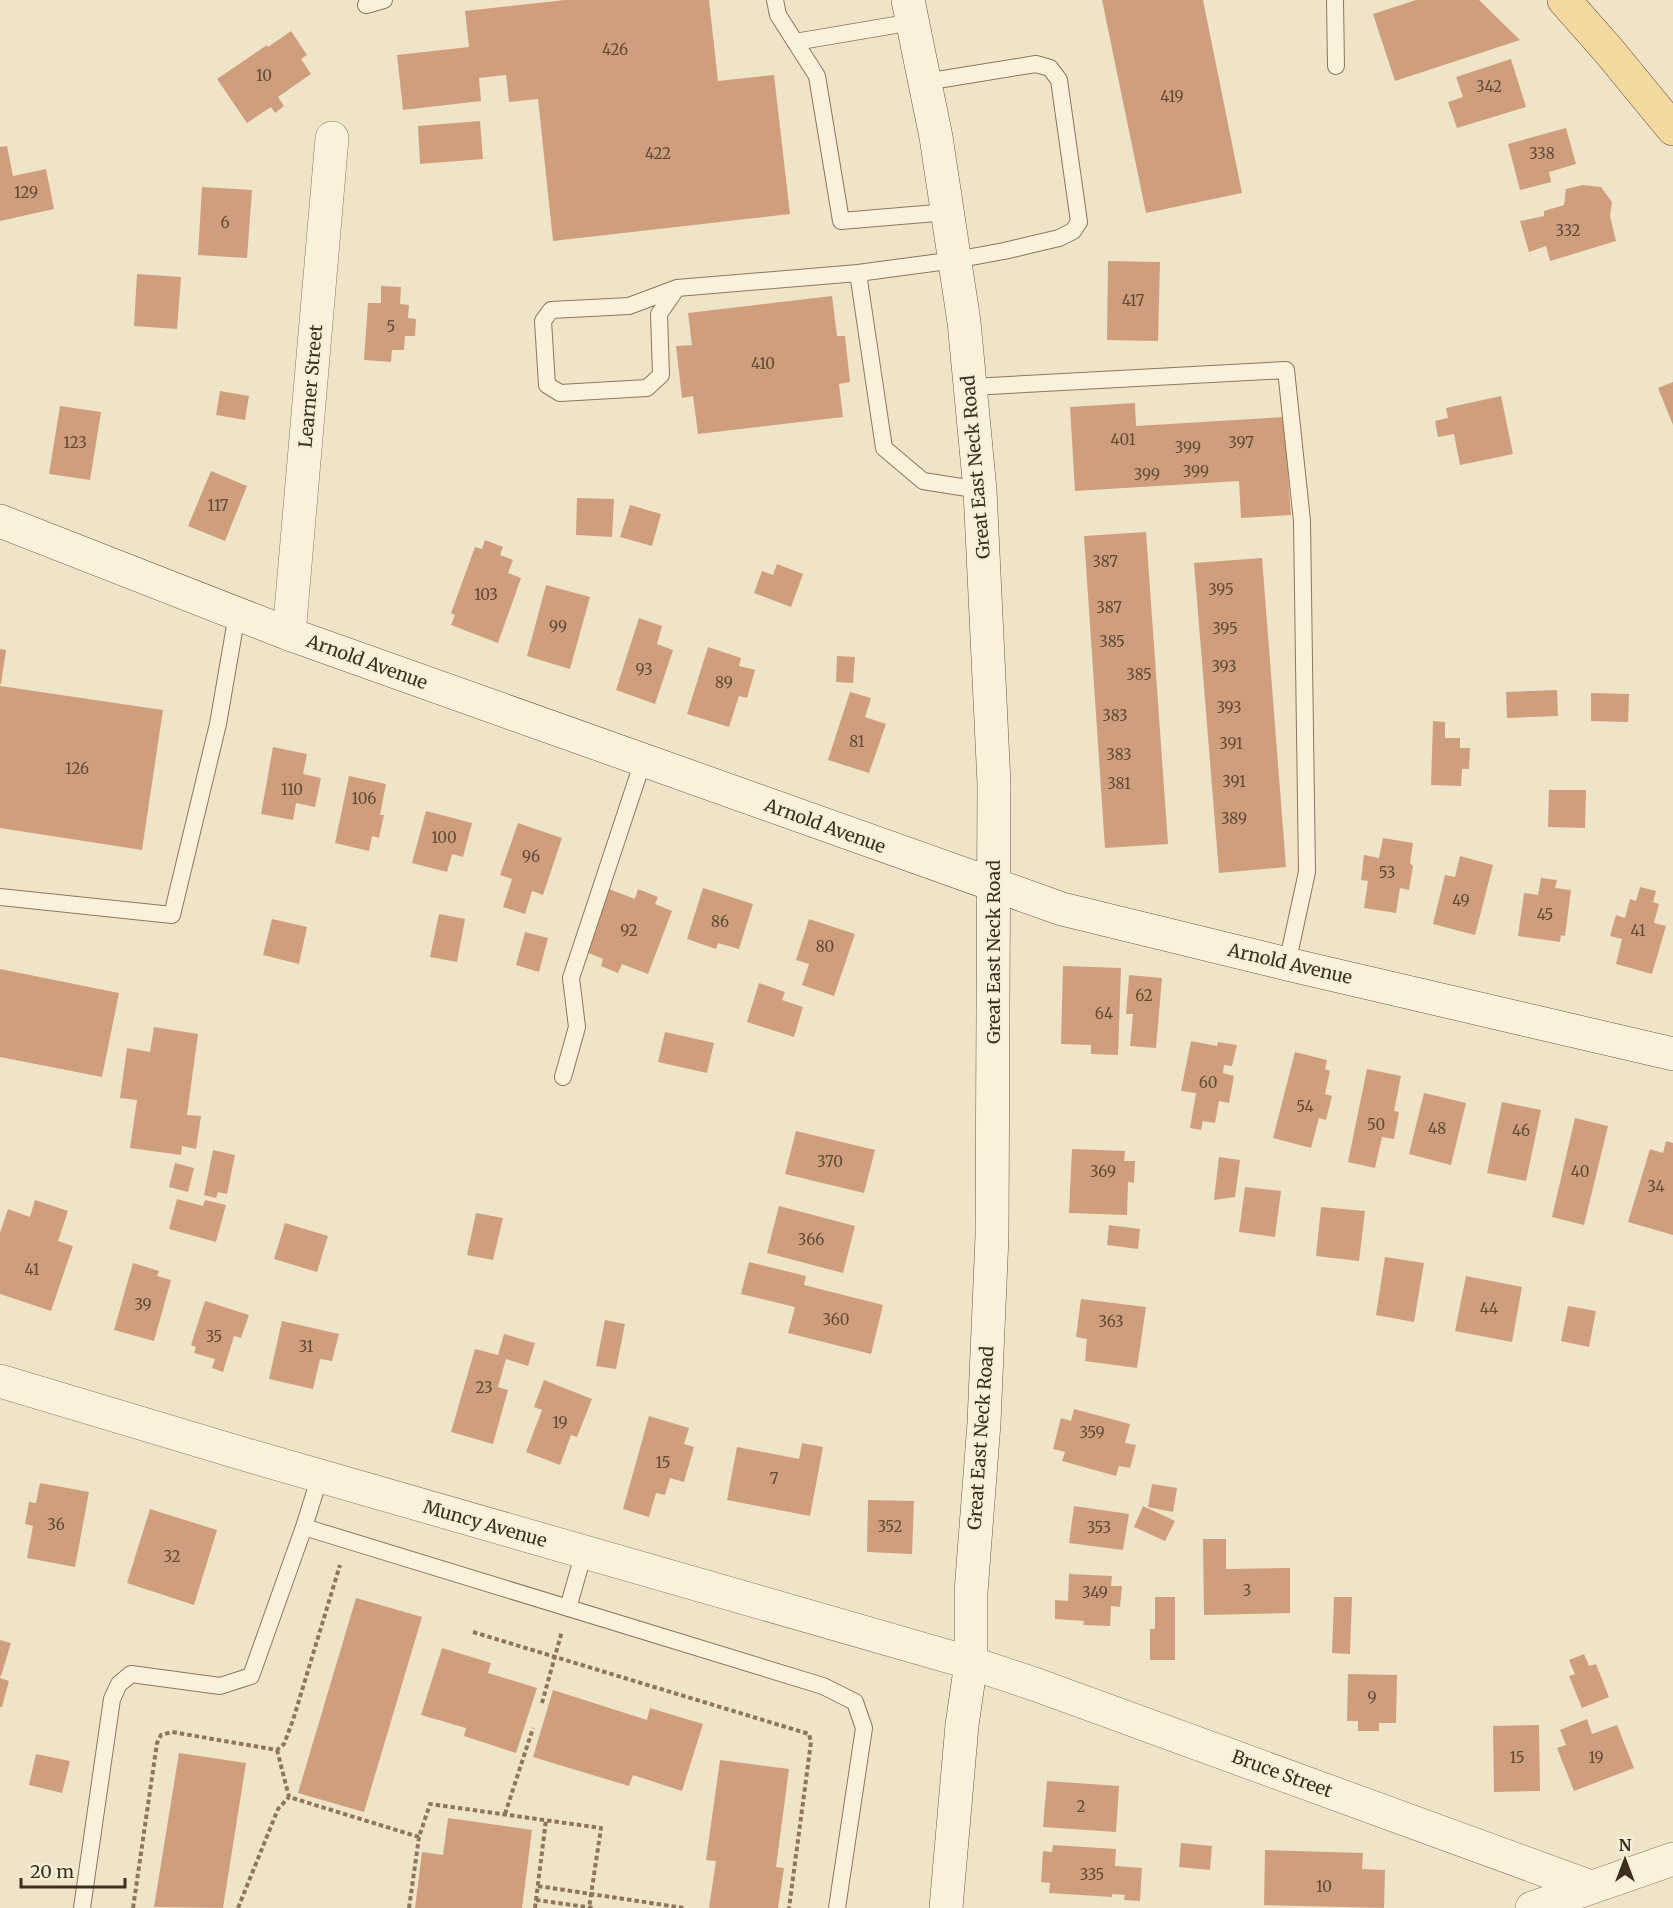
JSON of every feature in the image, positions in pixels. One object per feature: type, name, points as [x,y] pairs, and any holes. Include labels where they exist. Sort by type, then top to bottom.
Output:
[{"type":"main road","points":[[1564,0],[1673,129]]},
{"type":"street","name":"Great East Neck Road","points":[[910,11],[948,212],[970,387],[980,490],[994,784],[992,1236],[984,1423],[970,1592],[971,1663],[962,1725],[946,1908]]},
{"type":"street","name":"Learner Street","points":[[289,634],[332,138]]},
{"type":"street","name":"Arnold Avenue","points":[[0,521],[289,634],[1062,909],[1673,1054]]},
{"type":"street","name":"Muncy Avenue","points":[[0,1381],[320,1476],[971,1663]]},
{"type":"street","name":"Bruce Street","points":[[971,1663],[1591,1887]]},
{"type":"street","points":[[1532,1908],[1673,1859]]},
{"type":"lane","points":[[366,5],[384,0]]},
{"type":"lane","points":[[775,0],[778,15],[817,76],[841,221],[948,212]]},
{"type":"lane","points":[[1335,0],[1336,66]]},
{"type":"lane","points":[[795,42],[910,11]]},
{"type":"lane","points":[[677,288],[659,314],[661,375],[647,388],[560,393],[547,385],[543,321],[551,310],[629,306],[677,288],[858,273],[955,260],[1059,238],[1073,231],[1079,222],[1059,80],[1050,68],[1036,64],[925,82]]},
{"type":"lane","points":[[858,273],[884,448],[923,481],[980,490]]},
{"type":"lane","points":[[970,387],[1286,370],[1302,521],[1307,872],[1287,964]]},
{"type":"lane","points":[[0,897],[172,915],[218,724],[237,614]]},
{"type":"lane","points":[[563,1077],[578,1027],[571,978],[643,761]]},
{"type":"lane","points":[[82,1908],[112,1699],[119,1684],[132,1674],[220,1686],[251,1676],[320,1476]]},
{"type":"lane","points":[[304,1527],[824,1686],[855,1702],[864,1728],[837,1908]]},
{"type":"lane","points":[[568,1608],[584,1552]]},
{"type":"path","points":[[277,1750],[284,1744],[293,1720],[347,1540]]},
{"type":"path","points":[[542,1702],[568,1608]]},
{"type":"path","points":[[473,1632],[809,1734],[811,1742],[789,1908]]},
{"type":"path","points":[[505,1814],[533,1728]]},
{"type":"path","points":[[133,1908],[157,1743],[161,1735],[172,1732],[277,1750]]},
{"type":"path","points":[[277,1750],[289,1797]]},
{"type":"path","points":[[289,1797],[419,1836]]},
{"type":"path","points":[[238,1908],[278,1809],[289,1797]]},
{"type":"path","points":[[409,1908],[419,1836],[430,1804],[601,1828],[589,1908]]},
{"type":"path","points":[[535,1908],[546,1820]]},
{"type":"path","points":[[538,1886],[684,1908]]},
{"type":"path","points":[[536,1900],[594,1908]]},
{"type":"building","points":[[565,0],[709,0],[718,81],[774,75],[790,214],[553,241],[538,99],[509,102],[506,75],[479,78],[481,101],[403,110],[397,55],[469,47],[465,11]]},
{"type":"building","points":[[1102,0],[1203,0],[1242,193],[1146,213]]},
{"type":"building","points":[[1416,0],[1479,0],[1520,40],[1395,81],[1373,14]]},
{"type":"building","points":[[291,31],[307,55],[301,59],[311,74],[278,97],[284,106],[275,113],[271,107],[247,123],[217,79]]},
{"type":"building","points":[[1511,59],[1526,107],[1457,128],[1448,102],[1463,97],[1456,77]]},
{"type":"building","points":[[480,121],[483,159],[420,164],[418,126]]},
{"type":"building","points":[[1566,128],[1576,164],[1549,172],[1551,182],[1520,190],[1508,144]]},
{"type":"building","points":[[7,146],[13,176],[46,169],[54,209],[0,221],[0,147]]},
{"type":"building","points":[[1583,185],[1601,187],[1612,202],[1610,216],[1616,241],[1550,261],[1546,246],[1529,252],[1520,221],[1544,216],[1544,211],[1564,205],[1566,189]]},
{"type":"building","points":[[202,187],[252,190],[247,258],[198,255]]},
{"type":"building","points":[[1108,261],[1160,262],[1158,341],[1107,340]]},
{"type":"building","points":[[137,274],[181,277],[177,329],[134,326]]},
{"type":"building","points":[[381,286],[401,287],[400,304],[409,305],[408,318],[416,319],[415,336],[405,336],[404,350],[392,350],[391,362],[364,360],[368,303],[381,303]]},
{"type":"building","points":[[832,296],[837,336],[845,336],[850,382],[839,384],[843,417],[698,434],[693,396],[682,398],[676,346],[692,345],[688,313]]},
{"type":"building","points":[[1673,382],[1673,425],[1658,388]]},
{"type":"building","points":[[220,391],[249,396],[245,420],[216,415]]},
{"type":"building","points":[[1501,396],[1513,454],[1460,465],[1454,434],[1438,437],[1435,421],[1448,418],[1446,408]]},
{"type":"building","points":[[1135,403],[1136,426],[1284,417],[1291,515],[1241,518],[1239,481],[1075,491],[1070,407]]},
{"type":"building","points":[[60,406],[101,412],[90,480],[49,474]]},
{"type":"building","points":[[211,471],[247,486],[225,541],[188,526]]},
{"type":"building","points":[[577,498],[614,499],[612,537],[576,535]]},
{"type":"building","points":[[630,505],[661,514],[652,546],[620,537]]},
{"type":"building","points":[[1146,532],[1168,844],[1105,848],[1084,536]]},
{"type":"building","points":[[485,540],[503,547],[500,555],[513,560],[508,573],[521,578],[498,643],[451,625],[455,615],[451,613],[475,547],[482,549]]},
{"type":"building","points":[[1262,558],[1286,867],[1219,873],[1194,563]]},
{"type":"building","points":[[777,564],[803,574],[791,607],[754,593],[762,571],[773,575]]},
{"type":"building","points":[[546,585],[590,597],[570,669],[527,656]]},
{"type":"building","points":[[639,618],[662,626],[657,644],[673,650],[655,704],[616,690]]},
{"type":"building","points":[[708,647],[741,658],[739,666],[755,670],[747,698],[739,696],[729,727],[687,714]]},
{"type":"building","points":[[0,649],[6,650],[1,684],[0,684]]},
{"type":"building","points":[[837,656],[855,657],[853,683],[836,682]]},
{"type":"building","points":[[0,686],[163,710],[142,850],[0,828]]},
{"type":"building","points":[[1557,690],[1558,716],[1507,718],[1506,692]]},
{"type":"building","points":[[850,692],[871,698],[865,717],[886,724],[869,773],[828,760]]},
{"type":"building","points":[[1591,693],[1629,694],[1628,722],[1591,721]]},
{"type":"building","points":[[1433,721],[1445,722],[1445,738],[1460,738],[1460,748],[1470,748],[1469,769],[1462,769],[1461,786],[1431,785]]},
{"type":"building","points":[[273,747],[307,754],[303,774],[321,778],[315,807],[296,803],[293,820],[261,814]]},
{"type":"building","points":[[349,776],[386,784],[380,815],[384,815],[379,838],[372,836],[369,851],[335,843]]},
{"type":"building","points":[[1549,790],[1586,790],[1585,828],[1548,827]]},
{"type":"building","points":[[426,811],[472,823],[463,857],[452,854],[447,872],[412,863]]},
{"type":"building","points":[[518,823],[562,838],[543,895],[532,891],[525,914],[503,907],[512,879],[500,875]]},
{"type":"building","points":[[1383,838],[1413,843],[1410,863],[1413,866],[1409,890],[1400,888],[1396,913],[1364,908],[1368,881],[1361,880],[1364,855],[1379,858]]},
{"type":"building","points":[[1460,856],[1493,865],[1475,935],[1433,924],[1445,875],[1455,877]]},
{"type":"building","points":[[1541,878],[1557,880],[1555,888],[1571,890],[1565,936],[1561,935],[1560,942],[1518,936],[1524,893],[1538,895]]},
{"type":"building","points":[[1640,887],[1656,891],[1653,902],[1659,904],[1654,923],[1666,926],[1652,974],[1616,964],[1622,939],[1610,936],[1616,915],[1625,918],[1630,899],[1636,901]]},
{"type":"building","points":[[703,888],[753,904],[739,949],[718,943],[716,949],[687,939]]},
{"type":"building","points":[[609,889],[635,899],[638,889],[658,897],[655,904],[672,911],[648,974],[622,964],[618,973],[601,966],[603,959],[584,951]]},
{"type":"building","points":[[439,914],[465,919],[457,962],[430,957]]},
{"type":"building","points":[[272,919],[307,927],[299,964],[263,955]]},
{"type":"building","points":[[809,919],[855,934],[834,996],[802,985],[809,964],[796,960]]},
{"type":"building","points":[[525,932],[548,938],[539,972],[516,965]]},
{"type":"building","points":[[1063,966],[1121,968],[1118,1055],[1091,1054],[1091,1045],[1061,1044]]},
{"type":"building","points":[[0,969],[119,993],[102,1077],[0,1057]]},
{"type":"building","points":[[1129,975],[1162,978],[1156,1048],[1130,1046],[1133,1014],[1126,1014]]},
{"type":"building","points":[[759,983],[785,992],[782,1000],[803,1007],[794,1037],[747,1022]]},
{"type":"building","points":[[154,1027],[198,1034],[187,1115],[201,1116],[196,1149],[182,1146],[181,1155],[130,1148],[137,1100],[120,1098],[127,1048],[150,1052]]},
{"type":"building","points":[[665,1032],[714,1043],[707,1073],[658,1062]]},
{"type":"building","points":[[1191,1041],[1217,1046],[1218,1042],[1237,1045],[1232,1066],[1224,1065],[1223,1073],[1234,1076],[1229,1103],[1219,1101],[1215,1123],[1203,1121],[1201,1130],[1190,1128],[1196,1093],[1181,1091]]},
{"type":"building","points":[[1295,1052],[1327,1060],[1325,1069],[1330,1071],[1325,1094],[1332,1096],[1326,1120],[1319,1118],[1311,1148],[1273,1138]]},
{"type":"building","points":[[1367,1069],[1401,1076],[1394,1111],[1399,1112],[1394,1139],[1382,1137],[1375,1168],[1348,1162]]},
{"type":"building","points":[[1424,1093],[1466,1103],[1451,1165],[1409,1154]]},
{"type":"building","points":[[1502,1102],[1541,1110],[1526,1181],[1487,1173]]},
{"type":"building","points":[[1575,1118],[1608,1126],[1584,1225],[1552,1217]]},
{"type":"building","points":[[796,1131],[875,1150],[864,1193],[785,1174]]},
{"type":"building","points":[[1666,1141],[1673,1143],[1673,1235],[1628,1222],[1650,1149],[1663,1153]]},
{"type":"building","points":[[1072,1149],[1125,1151],[1124,1161],[1135,1161],[1134,1183],[1128,1182],[1127,1215],[1069,1213]]},
{"type":"building","points":[[213,1150],[235,1155],[227,1194],[218,1192],[216,1198],[204,1195]]},
{"type":"building","points":[[1219,1157],[1240,1160],[1235,1197],[1214,1200]]},
{"type":"building","points":[[175,1163],[194,1168],[188,1192],[169,1187]]},
{"type":"building","points":[[1245,1187],[1281,1191],[1275,1237],[1239,1232]]},
{"type":"building","points":[[177,1199],[203,1206],[205,1200],[226,1205],[216,1242],[169,1229]]},
{"type":"building","points":[[35,1200],[68,1211],[58,1241],[73,1246],[51,1311],[0,1294],[0,1233],[8,1209],[30,1217]]},
{"type":"building","points":[[779,1206],[855,1226],[843,1273],[767,1253]]},
{"type":"building","points":[[1321,1207],[1365,1211],[1359,1261],[1316,1256]]},
{"type":"building","points":[[476,1213],[503,1218],[493,1260],[467,1255]]},
{"type":"building","points":[[285,1223],[328,1236],[317,1272],[274,1259]]},
{"type":"building","points":[[1109,1225],[1140,1229],[1138,1249],[1107,1245]]},
{"type":"building","points":[[1385,1257],[1424,1263],[1414,1322],[1376,1315]]},
{"type":"building","points":[[749,1262],[806,1276],[804,1285],[883,1305],[871,1354],[788,1333],[795,1307],[741,1294]]},
{"type":"building","points":[[133,1263],[159,1271],[157,1276],[171,1280],[154,1341],[114,1330]]},
{"type":"building","points":[[1466,1276],[1522,1287],[1512,1342],[1455,1331]]},
{"type":"building","points":[[1081,1299],[1146,1307],[1137,1368],[1085,1361],[1087,1339],[1076,1337]]},
{"type":"building","points":[[205,1301],[249,1315],[241,1338],[234,1336],[223,1372],[212,1368],[215,1359],[194,1353],[196,1347],[191,1345]]},
{"type":"building","points":[[1568,1306],[1596,1311],[1589,1347],[1561,1341]]},
{"type":"building","points":[[605,1320],[625,1324],[616,1369],[596,1366]]},
{"type":"building","points":[[282,1321],[339,1334],[332,1361],[320,1359],[313,1389],[269,1379]]},
{"type":"building","points":[[504,1334],[535,1343],[528,1366],[506,1359],[498,1387],[508,1390],[493,1444],[451,1432],[475,1349],[498,1355]]},
{"type":"building","points":[[544,1380],[592,1399],[577,1437],[571,1435],[560,1465],[526,1452],[542,1410],[534,1407]]},
{"type":"building","points":[[1074,1409],[1130,1424],[1125,1443],[1136,1445],[1130,1468],[1119,1466],[1116,1476],[1062,1461],[1065,1452],[1053,1449],[1061,1418],[1071,1421]]},
{"type":"building","points":[[649,1416],[689,1428],[684,1444],[694,1447],[684,1482],[670,1478],[665,1495],[656,1493],[649,1517],[623,1509]]},
{"type":"building","points":[[802,1443],[823,1447],[810,1516],[727,1500],[737,1447],[799,1459]]},
{"type":"building","points":[[40,1483],[89,1492],[75,1567],[27,1558],[33,1526],[25,1524],[29,1502],[36,1503]]},
{"type":"building","points":[[1152,1484],[1177,1488],[1173,1512],[1148,1507]]},
{"type":"building","points":[[868,1500],[914,1501],[912,1554],[867,1552]]},
{"type":"building","points":[[1074,1506],[1129,1514],[1123,1550],[1069,1543]]},
{"type":"building","points":[[1143,1506],[1175,1521],[1165,1541],[1134,1527]]},
{"type":"building","points":[[150,1509],[217,1530],[194,1605],[127,1583]]},
{"type":"building","points":[[1203,1539],[1226,1539],[1226,1569],[1290,1568],[1290,1613],[1204,1615]]},
{"type":"building","points":[[1069,1574],[1112,1576],[1111,1586],[1122,1586],[1120,1607],[1111,1606],[1110,1626],[1083,1625],[1084,1621],[1055,1619],[1055,1600],[1068,1601]]},
{"type":"building","points":[[1155,1597],[1175,1597],[1175,1660],[1150,1660],[1150,1629],[1155,1629]]},
{"type":"building","points":[[1334,1597],[1352,1597],[1350,1654],[1332,1653]]},
{"type":"building","points":[[356,1598],[422,1617],[364,1812],[298,1793]]},
{"type":"building","points":[[0,1640],[11,1643],[1,1676],[0,1676]]},
{"type":"building","points":[[442,1648],[491,1663],[488,1673],[537,1688],[516,1753],[464,1736],[466,1728],[421,1715]]},
{"type":"building","points":[[1584,1654],[1589,1666],[1596,1664],[1609,1697],[1582,1708],[1569,1676],[1575,1674],[1569,1660]]},
{"type":"building","points":[[1348,1674],[1397,1675],[1396,1723],[1379,1723],[1379,1731],[1358,1731],[1358,1721],[1347,1721]]},
{"type":"building","points":[[0,1678],[9,1681],[2,1707],[0,1707]]},
{"type":"building","points":[[553,1690],[647,1720],[650,1708],[703,1724],[682,1791],[633,1775],[629,1786],[533,1757]]},
{"type":"building","points":[[1587,1719],[1592,1734],[1617,1725],[1634,1768],[1574,1791],[1557,1748],[1566,1745],[1560,1730]]},
{"type":"building","points":[[1539,1725],[1540,1791],[1494,1792],[1493,1726]]},
{"type":"building","points":[[179,1753],[246,1763],[223,1908],[154,1907]]},
{"type":"building","points":[[36,1754],[70,1761],[62,1793],[29,1785]]},
{"type":"building","points":[[720,1760],[789,1769],[776,1867],[784,1868],[778,1908],[709,1908],[716,1861],[706,1860]]},
{"type":"building","points":[[1047,1781],[1119,1786],[1116,1832],[1043,1827]]},
{"type":"building","points":[[448,1818],[532,1830],[522,1908],[415,1908],[422,1852],[443,1855]]},
{"type":"building","points":[[1181,1843],[1212,1846],[1210,1870],[1179,1867]]},
{"type":"building","points":[[1053,1845],[1116,1849],[1115,1866],[1142,1868],[1140,1901],[1124,1900],[1125,1895],[1112,1894],[1112,1897],[1049,1893],[1050,1883],[1041,1882],[1043,1851],[1052,1852]]},
{"type":"building","points":[[1265,1850],[1363,1853],[1362,1869],[1385,1870],[1384,1908],[1264,1905]]}]
